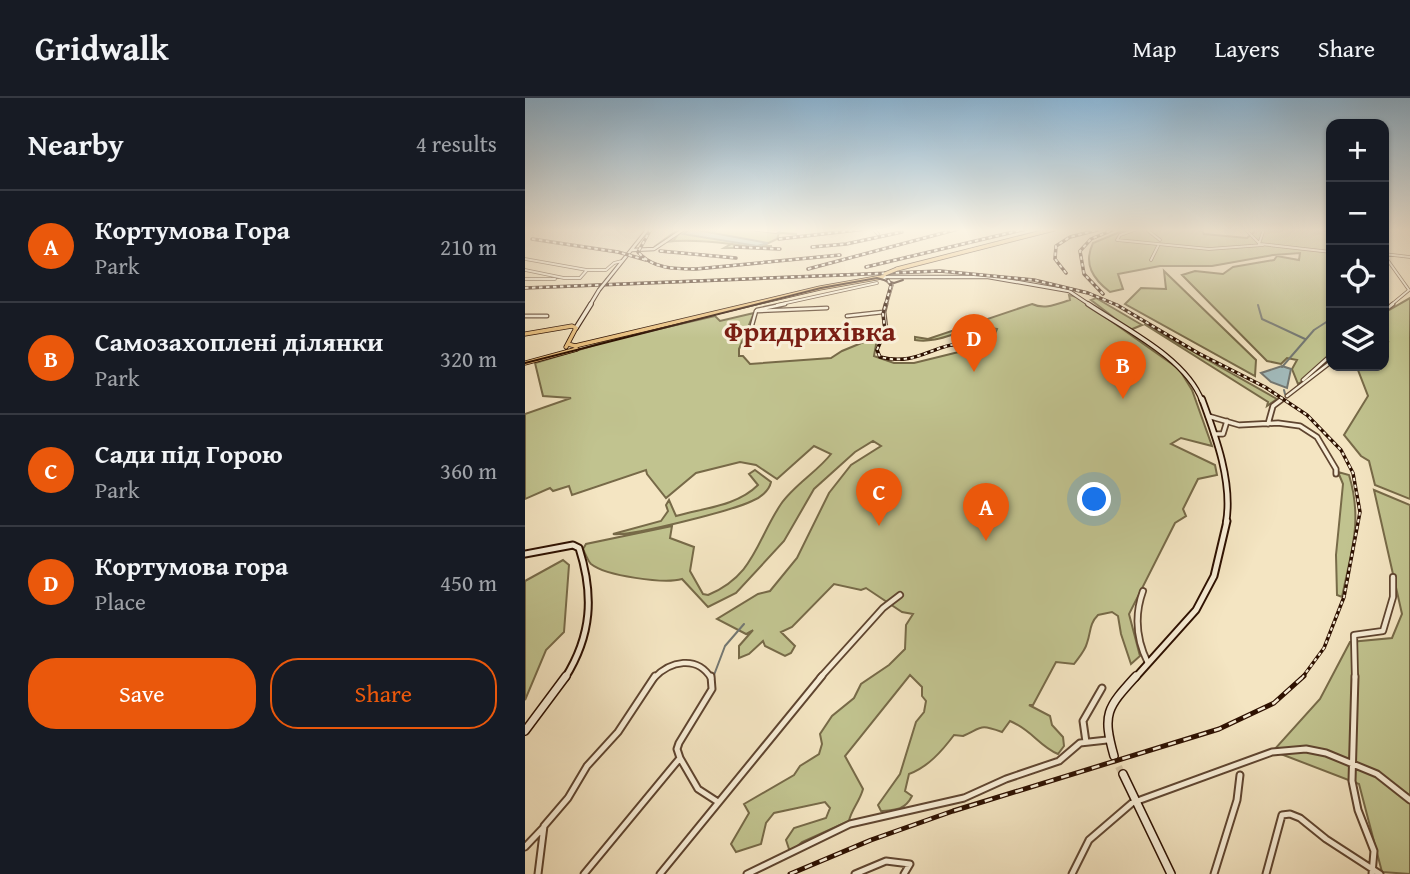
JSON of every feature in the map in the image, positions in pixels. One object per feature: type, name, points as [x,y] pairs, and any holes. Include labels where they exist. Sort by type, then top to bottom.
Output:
[{"type":"main road","points":[[562,352],[574,327],[619,265]]},
{"type":"main road","points":[[568,344],[575,346],[620,336],[884,275],[912,265]]},
{"type":"main road","points":[[884,275],[975,276],[1069,291],[1181,367],[1191,378],[1214,434],[1228,490],[1229,517],[1214,576],[1196,610],[1111,704],[1106,721],[1107,740],[1114,756]]},
{"type":"main road","points":[[525,333],[574,327]]},
{"type":"main road","points":[[525,363],[620,336]]},
{"type":"main road","points":[[525,554],[573,545],[579,548],[586,571],[590,609],[583,643],[573,664],[525,731]]},
{"type":"main road","points":[[1122,774],[1171,874]]},
{"type":"street","points":[[560,265],[607,270],[612,265]]},
{"type":"street","points":[[1389,268],[1409,290],[1389,307]]},
{"type":"street","points":[[525,270],[564,278]]},
{"type":"street","points":[[525,279],[580,278],[587,270]]},
{"type":"street","points":[[884,275],[892,285],[884,312],[885,329]]},
{"type":"street","points":[[756,310],[877,284]]},
{"type":"street","points":[[747,343],[756,310],[753,304]]},
{"type":"street","points":[[756,310],[827,308]]},
{"type":"street","points":[[847,316],[884,312]]},
{"type":"street","points":[[525,316],[547,316]]},
{"type":"street","points":[[1287,396],[1326,360]]},
{"type":"street","points":[[1303,382],[1326,367]]},
{"type":"street","points":[[1268,424],[1273,406],[1281,400]]},
{"type":"street","points":[[1208,416],[1239,425],[1292,424],[1311,430],[1336,469],[1336,474]]},
{"type":"street","points":[[1214,434],[1223,434],[1227,421]]},
{"type":"street","points":[[1373,871],[1374,851],[1353,789],[1356,707],[1354,635],[1360,631],[1377,634],[1383,631],[1393,597],[1393,577]]},
{"type":"street","points":[[1143,591],[1135,610],[1143,654],[1148,663]]},
{"type":"street","points":[[660,874],[837,659],[883,608],[901,595]]},
{"type":"street","points":[[525,847],[568,798],[587,766],[618,732],[655,676],[667,666],[680,661],[704,669],[712,681],[712,689],[677,749],[695,789],[701,795],[718,802]]},
{"type":"street","points":[[1086,742],[1083,721],[1102,688]]},
{"type":"street","points":[[747,874],[850,824],[906,813],[975,794],[1006,779],[1059,761],[1086,742],[1107,740]]},
{"type":"street","points":[[1072,874],[1089,840],[1136,801],[1287,749],[1326,753],[1354,764],[1385,779],[1410,800]]},
{"type":"street","points":[[583,874],[680,758]]},
{"type":"street","points":[[1214,874],[1237,800],[1240,775]]},
{"type":"street","points":[[1266,874],[1282,815],[1287,813],[1300,818],[1326,839],[1381,874]]},
{"type":"street","points":[[538,874],[544,827]]},
{"type":"street","points":[[855,874],[886,861],[910,864],[904,874]]},
{"type":"green space","points":[[1090,265],[1216,265],[1160,266],[1118,274],[1123,289],[1110,292],[1095,276]]},
{"type":"green space","points":[[1243,265],[1326,265],[1326,366],[1298,384],[1292,369],[1297,360],[1287,358],[1281,364],[1267,361],[1182,275],[1195,271],[1223,274],[1233,267]]},
{"type":"green space","points":[[1164,271],[1256,360],[1255,376],[1125,304],[1141,288],[1166,289]]},
{"type":"green space","points":[[1069,295],[1077,297],[1179,369],[1192,390],[1212,446],[1181,438],[1171,444],[1215,465],[1217,475],[1198,479],[1183,509],[1186,516],[1175,523],[1129,614],[1140,656],[1131,664],[1118,616],[1112,612],[1098,615],[1085,649],[1074,664],[1056,662],[1033,705],[1029,705],[1050,716],[1052,725],[1063,737],[1064,746],[1058,754],[1010,721],[1002,732],[985,727],[963,736],[954,735],[934,758],[909,774],[905,791],[912,796],[906,804],[896,810],[881,811],[878,805],[900,774],[916,722],[924,712],[926,701],[922,696],[922,687],[910,675],[845,756],[863,789],[849,821],[802,842],[794,849],[789,849],[786,840],[794,828],[826,818],[830,808],[825,802],[774,813],[766,823],[761,844],[736,852],[731,844],[749,813],[744,804],[794,775],[800,766],[819,754],[822,744],[820,734],[832,716],[854,698],[861,684],[889,665],[905,649],[906,625],[913,614],[902,612],[866,588],[861,590],[834,584],[792,627],[781,632],[795,646],[791,653],[785,656],[765,646],[763,641],[749,654],[739,658],[739,646],[753,630],[746,634],[717,619],[758,594],[770,591],[797,558],[829,493],[851,465],[881,446],[873,441],[855,452],[814,489],[784,541],[736,593],[708,607],[682,579],[649,580],[609,572],[591,564],[583,549],[586,544],[672,526],[670,538],[694,547],[690,571],[703,594],[708,595],[736,578],[753,556],[781,504],[831,454],[814,446],[777,479],[756,465],[740,462],[696,473],[666,498],[646,470],[572,495],[569,486],[553,491],[550,488],[525,499],[525,414],[571,398],[543,396],[535,363],[615,339],[715,316],[720,321],[754,313],[739,349],[739,356],[743,356],[750,364],[831,358],[876,337],[871,330],[879,328],[874,356],[894,363],[914,363],[983,346],[993,339],[997,329],[976,328],[925,341],[915,340],[915,337],[928,339],[1032,304],[1056,305],[1070,300]]},
{"type":"green space","points":[[1096,298],[1142,325],[1130,330],[1091,300]]},
{"type":"green space","points":[[1410,298],[1410,499],[1375,485],[1369,461],[1361,456],[1344,435],[1368,396],[1358,371],[1389,371],[1389,310]]},
{"type":"green space","points":[[1144,324],[1277,399],[1267,406],[1268,402]]},
{"type":"green space","points":[[755,470],[771,482],[766,491],[755,500],[682,522],[613,534],[661,521],[668,511],[666,505],[669,500],[676,516],[740,498],[758,485],[749,474]]},
{"type":"green space","points":[[1338,472],[1349,475],[1355,507],[1352,551],[1342,597],[1337,595],[1336,555],[1343,484]]},
{"type":"green space","points":[[1374,490],[1410,505],[1410,874],[1382,872],[1359,784],[1273,751],[1320,699],[1350,642],[1392,638],[1402,614]]},
{"type":"green space","points":[[563,560],[569,565],[564,632],[546,650],[525,700],[525,581]]},
{"type":"water","points":[[1282,366],[1291,369],[1287,388],[1271,382],[1261,373]]},
{"type":"waterway","points":[[1258,305],[1262,319],[1305,339]]},
{"type":"waterway","points":[[1282,367],[1314,330],[1326,322]]},
{"type":"waterway","points":[[1284,390],[1285,394]]},
{"type":"waterway","points":[[714,675],[725,646],[744,624]]},
{"type":"tunnel","points":[[1114,757],[1122,774]]},
{"type":"tram line","points":[[525,363],[821,288],[877,278],[894,283],[903,280]]},
{"type":"railway","points":[[658,265],[696,269],[735,265]]},
{"type":"railway","points":[[808,269],[822,265]]},
{"type":"railway","points":[[866,267],[874,265]]},
{"type":"railway","points":[[1060,265],[1066,273]]},
{"type":"railway","points":[[1082,265],[1084,274],[1103,294]]},
{"type":"railway","points":[[525,288],[940,271],[1034,280],[1088,293],[1117,305],[1198,353],[1265,387],[1307,415],[1341,450],[1353,473],[1360,512],[1344,597],[1324,648],[1302,677]]},
{"type":"railway","points":[[888,280],[891,285],[883,314],[885,331],[877,350],[880,357],[906,359],[946,346],[970,344]]},
{"type":"railway","points":[[790,874],[871,840],[953,811],[1219,729],[1274,703],[1302,677]]},
{"type":"place","name":"Кортумова гора","points":[[974,372]]},
{"type":"place","name":"Самозахоплені ділянки","points":[[1123,399]]},
{"type":"place","name":"Сади під Горою","points":[[879,526]]},
{"type":"place","name":"Кортумова Гора","points":[[986,541]]},
{"type":"district","name":"Фридрихівка","points":[[810,331]]}]
